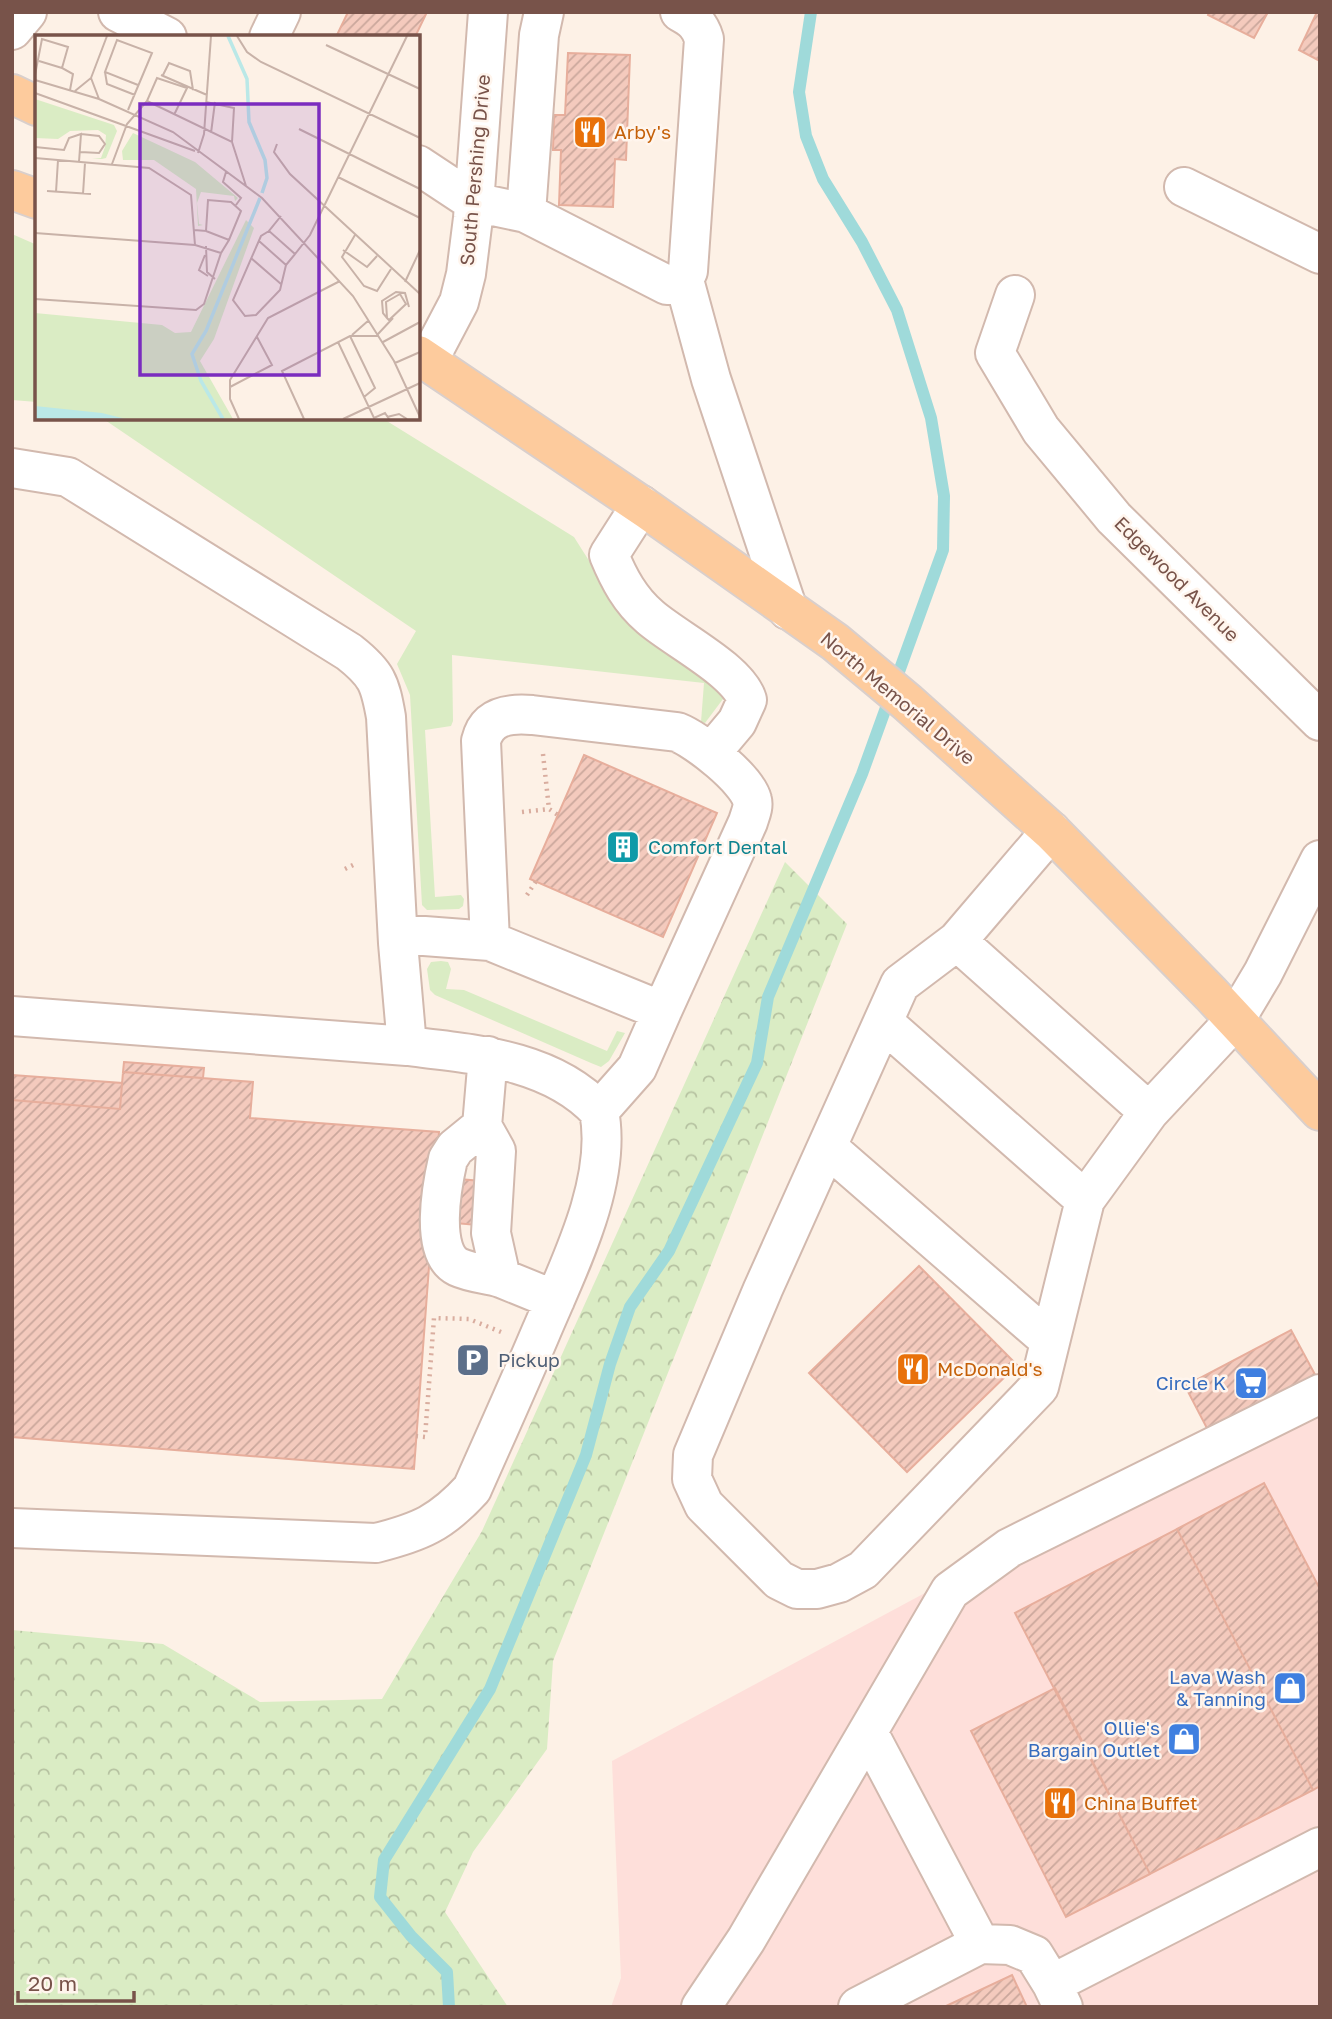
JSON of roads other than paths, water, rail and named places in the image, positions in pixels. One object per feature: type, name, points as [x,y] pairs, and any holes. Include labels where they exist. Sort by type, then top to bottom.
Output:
[{"type":"main road","points":[[12,94],[35,105]]},
{"type":"main road","points":[[12,190],[35,198]]},
{"type":"main road","name":"North Memorial Drive","points":[[423,358],[641,505],[835,642],[980,766],[1051,831],[1320,1111]]},
{"type":"street","points":[[12,30],[27,12]]},
{"type":"street","points":[[118,12],[163,35]]},
{"type":"street","points":[[270,35],[281,12]]},
{"type":"street","name":"South Pershing Drive","points":[[423,358],[459,302],[466,274],[488,12]]},
{"type":"street","points":[[526,213],[539,35],[544,12]]},
{"type":"street","points":[[420,166],[474,202],[526,213],[667,285],[676,285],[684,280],[688,271],[704,40],[701,29],[693,19],[680,12]]},
{"type":"street","points":[[1184,187],[1320,254]]},
{"type":"street","points":[[684,280],[711,379],[788,610]]},
{"type":"street","name":"Edgewood Avenue","points":[[1015,295],[995,353],[1041,430],[1114,518],[1320,722]]},
{"type":"street","points":[[12,468],[68,477],[349,652],[375,675],[386,717],[407,1046]]},
{"type":"street","points":[[641,505],[609,555],[619,579],[630,597],[649,617],[738,682],[747,700],[737,722],[711,753]]},
{"type":"street","points":[[490,941],[481,741],[483,731],[491,722],[516,713],[677,732],[691,738],[711,753],[744,786],[753,803],[748,822],[637,1068],[599,1111]]},
{"type":"street","points":[[1051,831],[957,941],[900,984],[693,1455],[692,1479],[704,1505],[779,1580],[797,1589],[817,1589],[839,1583],[863,1570],[1039,1387],[1085,1200],[1149,1112],[1235,1020],[1263,973],[1320,860]]},
{"type":"street","points":[[398,934],[490,941],[662,1011]]},
{"type":"street","points":[[957,941],[1149,1112]]},
{"type":"street","points":[[12,1016],[407,1046],[488,1056],[567,1084],[587,1098],[599,1111],[602,1128],[593,1195],[587,1217],[555,1300],[472,1489],[454,1509],[412,1534],[376,1543],[12,1528]]},
{"type":"street","points":[[883,1022],[1085,1200]]},
{"type":"street","points":[[488,1056],[482,1126],[496,1151],[491,1233],[501,1278]]},
{"type":"street","points":[[482,1126],[455,1148],[449,1159],[445,1174],[440,1236],[446,1256],[457,1266],[501,1278],[555,1300]]},
{"type":"street","points":[[827,1147],[1049,1340]]},
{"type":"street","points":[[701,2007],[746,1940],[950,1591],[1009,1548],[1320,1394]]},
{"type":"street","points":[[868,1732],[980,1944]]},
{"type":"street","points":[[858,2007],[980,1944],[1010,1945],[1034,1955],[1057,1996],[1320,1847]]},
{"type":"waterway","points":[[449,2007],[447,1972],[411,1936],[380,1897],[384,1860],[490,1689],[586,1455],[610,1364],[630,1307],[669,1251],[757,1063],[768,997],[862,774],[943,550],[944,496],[931,418],[897,310],[862,242],[823,179],[806,136],[799,92],[811,12]]},
{"type":"place","name":"Arby's","points":[[590,132]]},
{"type":"place","name":"Comfort Dental","points":[[623,847]]},
{"type":"place","name":"Pickup","points":[[473,1360]]},
{"type":"place","name":"McDonald's","points":[[913,1369]]},
{"type":"place","name":"Circle K","points":[[1251,1383]]},
{"type":"place","name":"Lava Wash & Tanning","points":[[1290,1688]]},
{"type":"place","name":"Ollie's Bargain Outlet","points":[[1184,1739]]},
{"type":"place","name":"China Buffet","points":[[1060,1803]]}]
